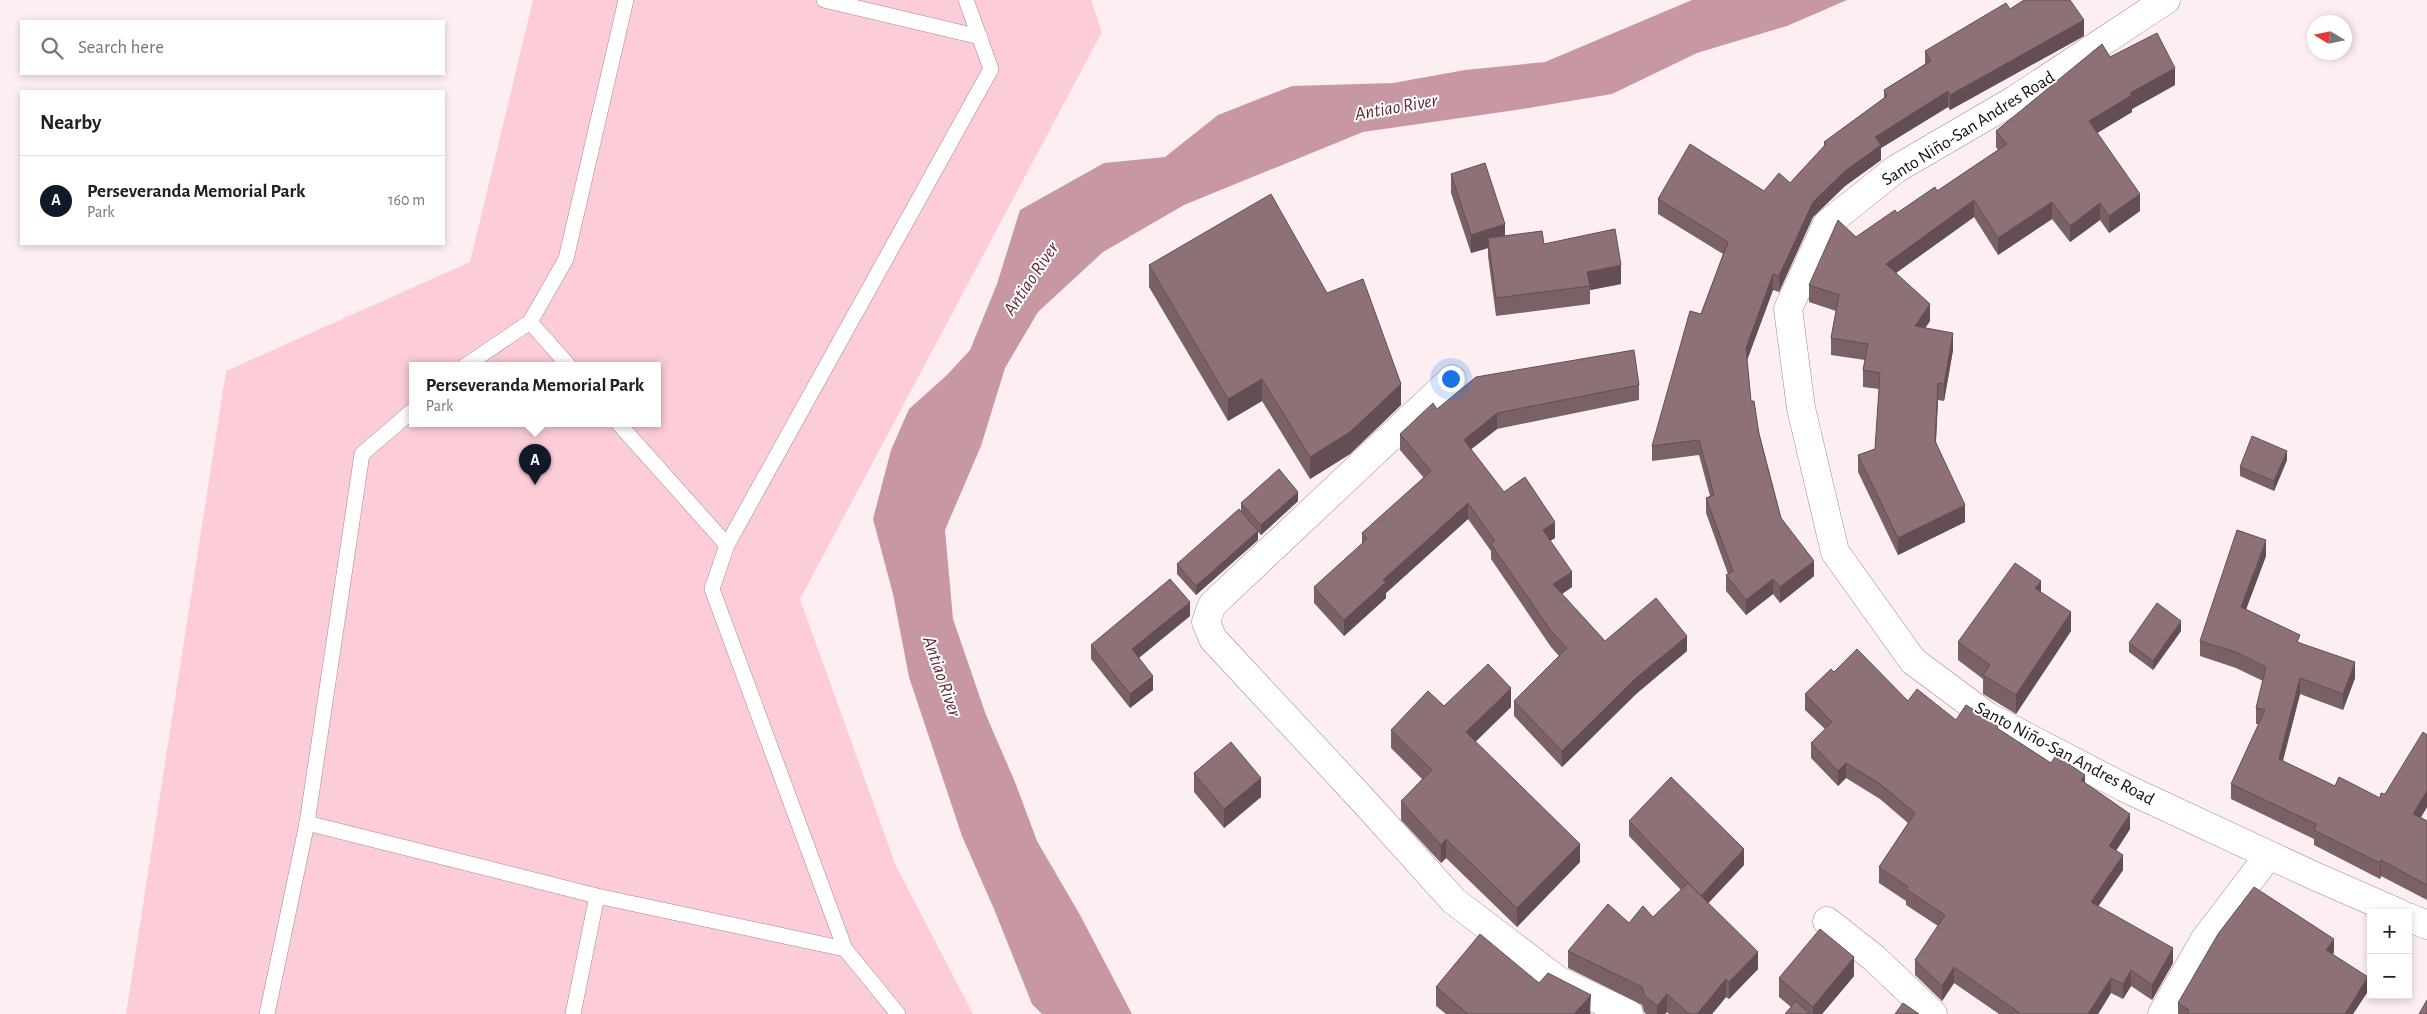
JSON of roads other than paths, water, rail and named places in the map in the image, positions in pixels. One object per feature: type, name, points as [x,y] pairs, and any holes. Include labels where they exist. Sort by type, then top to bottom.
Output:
[{"type":"street","name":"Santo Niño-San Andres Road","points":[[2166,0],[2016,99],[1896,169],[1827,224],[1788,309],[1801,408],[1835,552],[1913,661],[1987,716],[2123,787],[2390,909]]},
{"type":"street","points":[[1452,379],[1212,605],[1206,622],[1213,639],[1454,901],[1559,981],[1629,1014]]},
{"type":"street","points":[[2162,1014],[2205,939],[2269,855]]},
{"type":"street","points":[[2412,919],[2427,925]]},
{"type":"street","points":[[1827,922],[1874,958],[1933,1014]]},
{"type":"lane","points":[[471,362],[530,322],[566,259],[626,0]]},
{"type":"lane","points":[[824,0],[980,37]]},
{"type":"lane","points":[[898,1014],[845,949],[712,589],[727,545],[991,69],[966,0]]},
{"type":"lane","points":[[530,322],[565,362]]},
{"type":"lane","points":[[267,1014],[307,824],[362,454],[409,414]]},
{"type":"lane","points":[[623,427],[727,545]]},
{"type":"lane","points":[[307,824],[597,896],[845,949]]},
{"type":"lane","points":[[573,1014],[597,896]]},
{"type":"water","name":"Antiao River","points":[[1692,0],[1847,0],[1787,26],[1697,53],[1612,94],[1363,132],[1184,205],[1103,252],[1038,312],[1005,368],[981,446],[945,530],[953,619],[986,715],[1015,782],[1037,841],[1080,915],[1132,1014],[1042,1014],[1032,1004],[962,836],[909,677],[893,594],[873,519],[891,450],[909,409],[947,375],[970,350],[997,284],[1020,210],[1104,163],[1165,157],[1218,115],[1292,86],[1393,83],[1465,70],[1545,62]]},
{"type":"place","name":"Perseveranda Memorial Park","points":[[535,485]]}]
